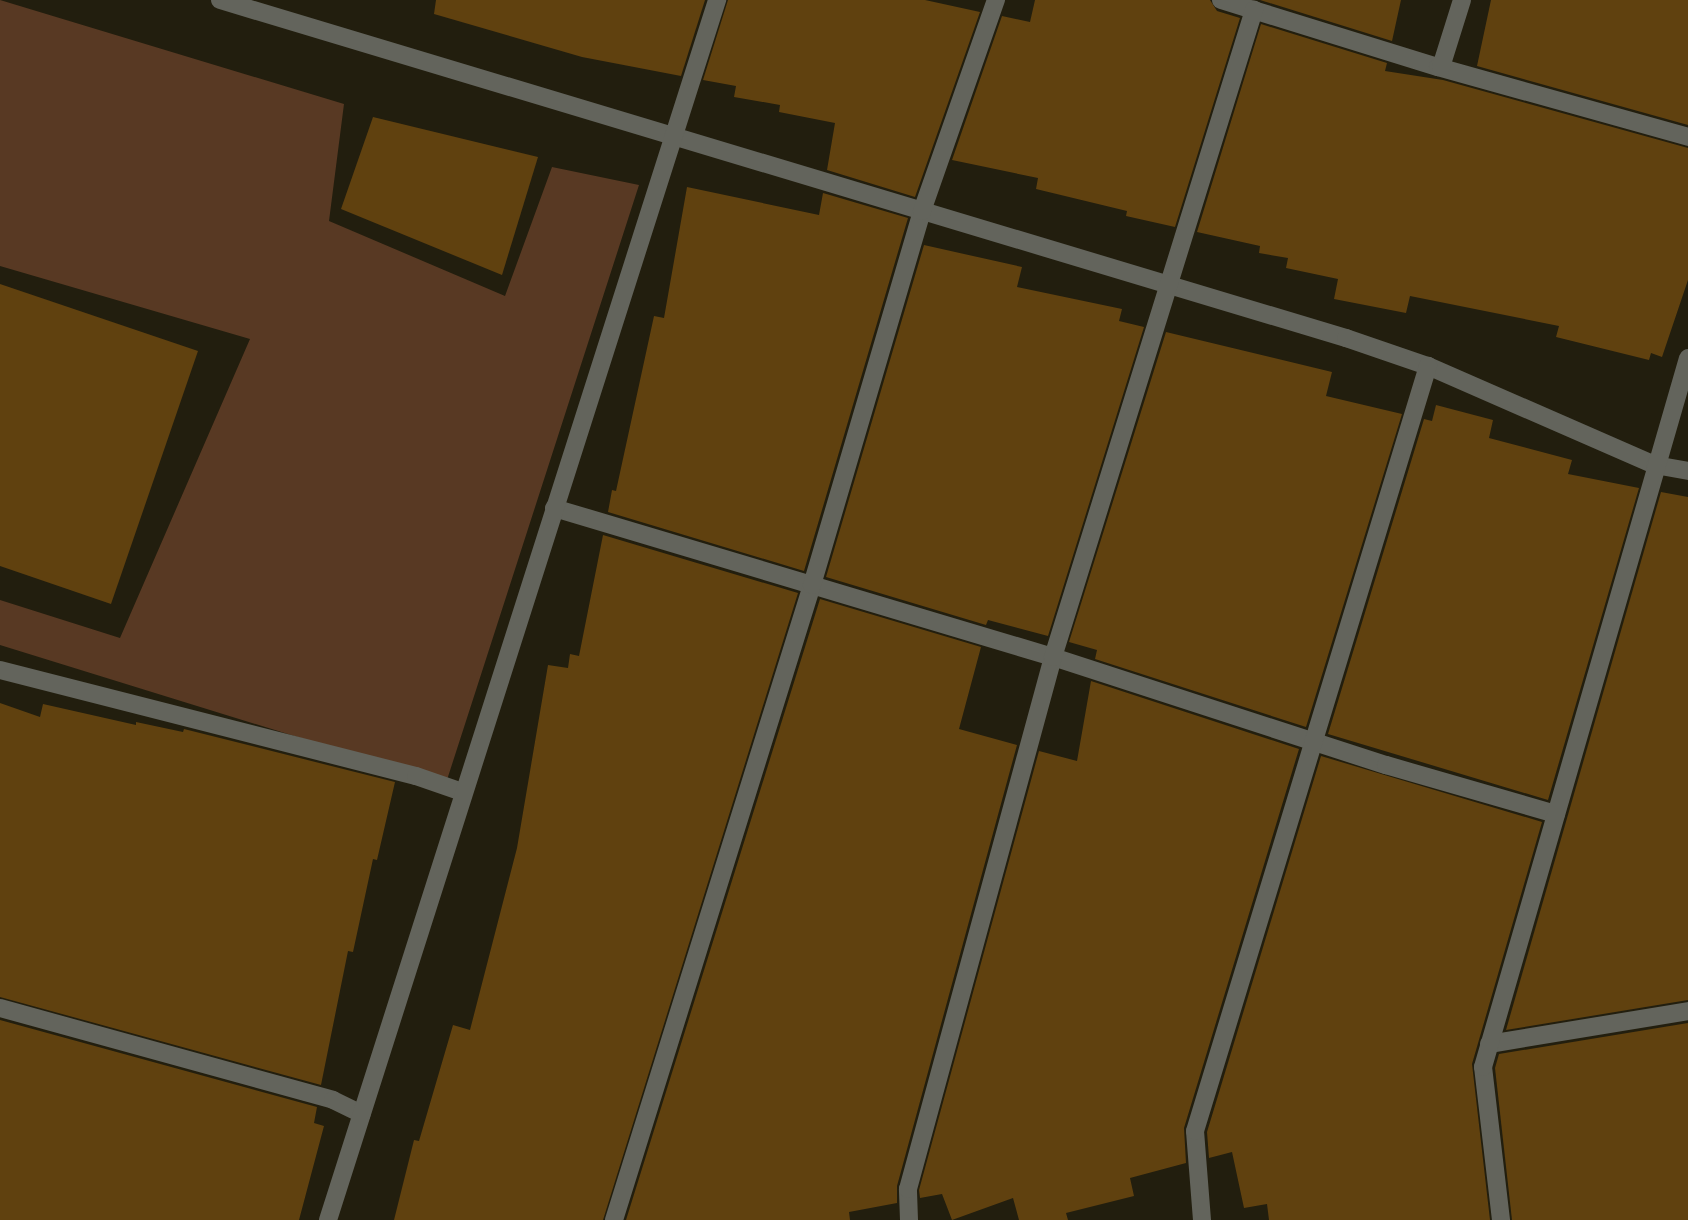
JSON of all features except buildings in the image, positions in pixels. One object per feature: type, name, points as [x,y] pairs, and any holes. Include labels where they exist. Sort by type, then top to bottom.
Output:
[{"type":"street","points":[[219,0],[1171,285],[1427,366],[1655,464],[1688,471]]},
{"type":"street","points":[[328,1220],[717,0]]},
{"type":"street","points":[[614,1220],[812,585],[922,211],[996,0]]},
{"type":"street","points":[[1221,0],[1441,67],[1688,137]]},
{"type":"street","points":[[1441,67],[1462,0]]},
{"type":"street","points":[[909,1220],[908,1189],[1053,657],[1171,285],[1254,10]]},
{"type":"street","points":[[1501,1220],[1483,1067],[1655,464],[1688,358]]},
{"type":"street","points":[[1202,1220],[1195,1131],[1427,366]]},
{"type":"street","points":[[554,508],[1053,657],[1313,742],[1556,814]]},
{"type":"street","points":[[0,670],[416,776],[463,792]]},
{"type":"street","points":[[0,1008],[333,1100],[362,1114]]},
{"type":"street","points":[[1489,1044],[1688,1011]]},
{"type":"shaded area","points":[[0,0],[344,104],[329,221],[505,296],[552,167],[639,185],[446,783],[0,645],[0,600],[120,638],[250,339],[0,266]]}]
